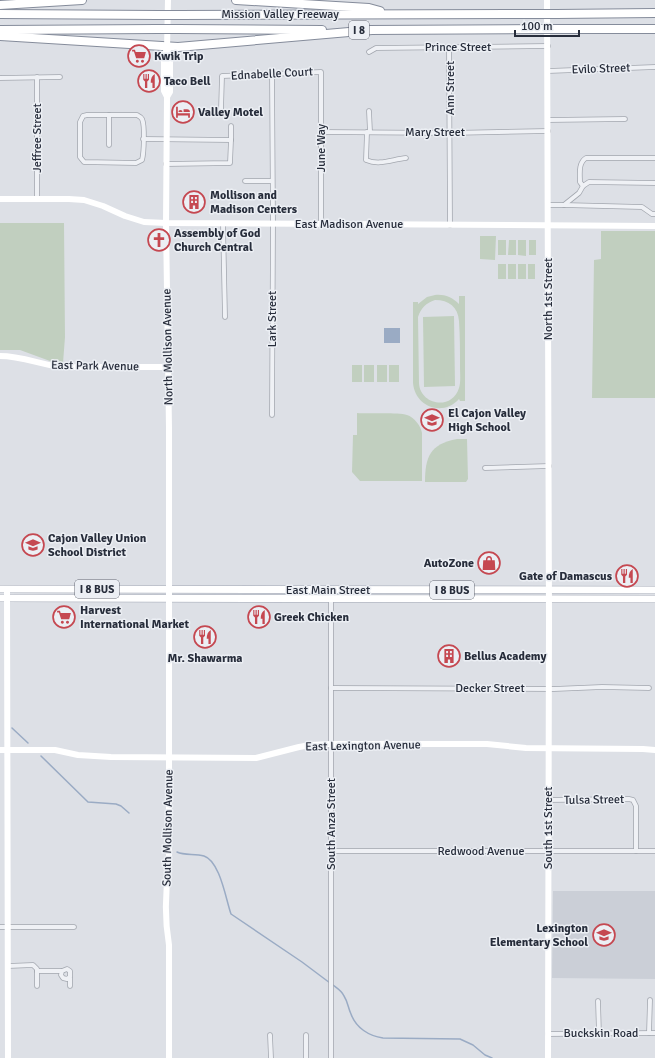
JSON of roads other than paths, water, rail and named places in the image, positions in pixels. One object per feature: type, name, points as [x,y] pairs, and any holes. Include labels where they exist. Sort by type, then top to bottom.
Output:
[{"type":"highway","points":[[0,5],[82,0]]},
{"type":"highway","points":[[236,0],[369,8],[389,14]]},
{"type":"highway","name":"Mission Valley Freeway","points":[[0,14],[178,15],[655,13]]},
{"type":"highway","name":"Mission Valley Freeway","points":[[0,30],[655,29]]},
{"type":"highway","points":[[0,36],[167,48],[372,30]]},
{"type":"main road","name":"East Main Street","points":[[3,589],[655,590]]},
{"type":"main road","points":[[59,589],[59,598]]},
{"type":"main road","name":"East Main Street","points":[[3,598],[655,599]]},
{"type":"street","name":"North Mollison Avenue","points":[[168,0],[167,48],[164,54],[164,91],[167,97],[166,223],[168,367],[168,598]]},
{"type":"street","name":"North 1st Street","points":[[548,0],[549,598]]},
{"type":"street","name":"Prince Street","points":[[369,52],[376,48],[548,46]]},
{"type":"street","name":"Ann Street","points":[[450,47],[450,225]]},
{"type":"street","name":"North Mollison Avenue","points":[[167,48],[170,54],[170,92],[167,97]]},
{"type":"street","name":"Evilo Street","points":[[548,70],[655,67]]},
{"type":"street","name":"Ednabelle Court","points":[[221,110],[222,76],[321,72]]},
{"type":"street","name":"June Way","points":[[321,72],[321,224]]},
{"type":"street","name":"Lark Street","points":[[272,74],[272,415]]},
{"type":"street","points":[[164,76],[168,85],[170,86]]},
{"type":"street","name":"Jeffree Street","points":[[37,77],[38,199]]},
{"type":"street","points":[[0,78],[60,77]]},
{"type":"street","points":[[369,111],[366,160],[370,162],[389,162],[395,159],[406,158]]},
{"type":"street","points":[[87,115],[109,115],[137,115],[143,121],[143,156],[140,162],[94,164],[84,162],[80,157],[81,119],[87,115]]},
{"type":"street","points":[[109,115],[109,145]]},
{"type":"street","points":[[548,120],[625,120]]},
{"type":"street","points":[[166,164],[230,163],[231,126]]},
{"type":"street","name":"Mary Street","points":[[321,132],[548,131]]},
{"type":"street","points":[[143,139],[231,140]]},
{"type":"street","points":[[583,186],[580,182],[581,164],[586,158],[655,158]]},
{"type":"street","points":[[245,180],[272,181]]},
{"type":"street","points":[[564,205],[579,193],[583,186],[589,182],[655,182]]},
{"type":"street","name":"East Madison Avenue","points":[[0,199],[69,198],[84,200],[144,222],[166,223],[655,226]]},
{"type":"street","points":[[548,205],[642,207],[652,214],[655,214]]},
{"type":"street","points":[[223,224],[225,317]]},
{"type":"street","name":"East Park Avenue","points":[[0,356],[18,357],[43,365],[60,367],[168,367]]},
{"type":"street","points":[[485,468],[548,466]]},
{"type":"street","points":[[3,589],[7,750],[8,1058]]},
{"type":"street","name":"South Anza Street","points":[[331,590],[331,1058]]},
{"type":"street","name":"South Mollison Avenue","points":[[168,598],[170,757],[167,933],[169,945],[169,1058]]},
{"type":"street","name":"South 1st Street","points":[[548,1058],[549,598]]},
{"type":"street","name":"Decker Street","points":[[331,688],[649,688]]},
{"type":"street","name":"East Lexington Avenue","points":[[0,750],[54,750],[78,755],[111,757],[256,758],[305,746],[331,744],[487,744],[548,749],[655,750]]},
{"type":"street","name":"Tulsa Street","points":[[548,800],[633,800],[636,806],[636,851]]},
{"type":"street","name":"Redwood Avenue","points":[[331,851],[655,851]]},
{"type":"street","points":[[0,927],[74,927]]},
{"type":"street","points":[[8,966],[36,967],[37,986]]},
{"type":"street","points":[[37,971],[69,970],[71,973],[70,986]]},
{"type":"street","points":[[62,971],[61,975],[63,978],[67,979],[70,977]]},
{"type":"street","points":[[649,1033],[650,1000]]},
{"type":"street","points":[[598,1001],[599,1034]]},
{"type":"street","name":"Buckskin Road","points":[[548,1034],[655,1033]]},
{"type":"street","points":[[270,1035],[271,1058]]},
{"type":"street","points":[[306,1036],[306,1058]]},
{"type":"water","points":[[384,328],[400,328],[400,343],[384,343]]},
{"type":"waterway","points":[[12,728],[28,743]]},
{"type":"waterway","points":[[41,756],[88,802],[116,804],[121,806],[129,813]]},
{"type":"waterway","points":[[177,852],[183,854],[201,855],[210,859],[222,882],[231,914],[302,962],[330,983]]},
{"type":"waterway","points":[[333,985],[343,994],[353,1019],[368,1033],[383,1038],[460,1039],[473,1045],[485,1055],[492,1058]]},
{"type":"place","name":"Kwik Trip","points":[[139,56]]},
{"type":"place","name":"Taco Bell","points":[[149,81]]},
{"type":"place","name":"Valley Motel","points":[[183,112]]},
{"type":"place","name":"Mollison and Madison Centers","points":[[194,202]]},
{"type":"place","name":"Assembly of God Church Central","points":[[159,240]]},
{"type":"place","name":"El Cajon Valley High School","points":[[432,420]]},
{"type":"place","name":"Cajon Valley Union School District","points":[[33,545]]},
{"type":"place","name":"AutoZone","points":[[489,563]]},
{"type":"place","name":"Gate of Damascus","points":[[627,576]]},
{"type":"place","name":"Harvest International Market","points":[[64,617]]},
{"type":"place","name":"Greek Chicken","points":[[259,617]]},
{"type":"place","name":"Mr. Shawarma","points":[[205,637]]},
{"type":"place","name":"Bellus Academy","points":[[449,656]]},
{"type":"place","name":"Lexington Elementary School","points":[[604,935]]}]
